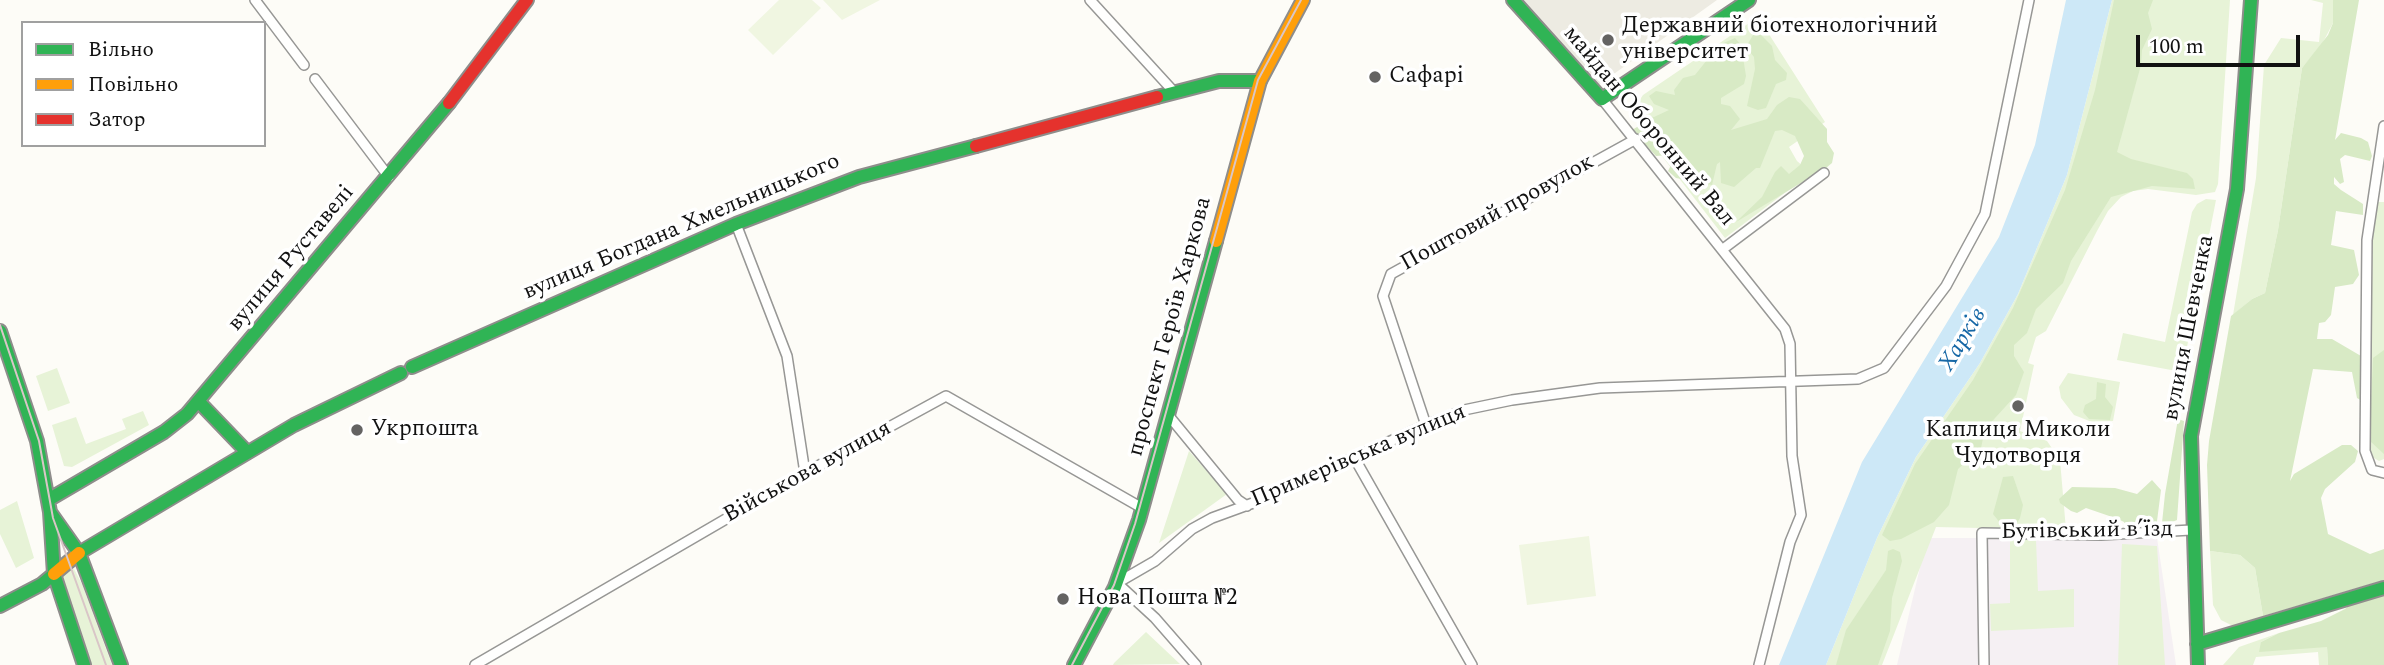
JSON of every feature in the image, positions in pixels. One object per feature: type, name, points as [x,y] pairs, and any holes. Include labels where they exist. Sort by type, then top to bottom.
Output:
[{"type":"main road","name":"проспект Героїв Харкова","points":[[1074,665],[1117,583],[1142,508],[1170,416],[1260,81],[1303,0]]},
{"type":"main road","name":"майдан Оборонний Вал","points":[[1513,0],[1602,99]]},
{"type":"main road","points":[[1602,99],[1749,0]]},
{"type":"main road","name":"вулиця Шевченка","points":[[2198,665],[2191,530],[2191,436],[2237,189],[2251,0]]},
{"type":"main road","name":"вулиця Руставелі","points":[[49,506],[176,424],[198,402],[389,177],[522,3]]},
{"type":"main road","name":"вулиця Богдана Хмельницького","points":[[0,606],[42,584],[79,553],[294,425],[407,370],[736,224],[859,177],[1219,81],[1260,81]]},
{"type":"main road","points":[[1,335],[37,441],[49,506],[54,574],[84,665]]},
{"type":"main road","points":[[198,402],[247,452]]},
{"type":"main road","points":[[49,506],[79,553],[121,665]]},
{"type":"main road","points":[[2197,644],[2384,588]]},
{"type":"street","points":[[255,0],[304,65]]},
{"type":"street","points":[[1090,0],[1175,93]]},
{"type":"street","name":"Примерівська вулиця","points":[[1117,583],[1155,561],[1192,529],[1212,518],[1247,506],[1464,410],[1512,400],[1600,388],[1857,379],[1884,368],[1946,286],[1985,214],[2029,0]]},
{"type":"street","points":[[315,79],[389,177]]},
{"type":"street","name":"майдан Оборонний Вал","points":[[1602,99],[1723,249],[1824,173]]},
{"type":"street","points":[[2384,126],[2367,240],[2365,451],[2372,470],[2384,473]]},
{"type":"street","name":"Поштовий провулок","points":[[1426,425],[1383,296],[1391,274],[1636,139]]},
{"type":"street","points":[[736,224],[787,356],[805,473]]},
{"type":"street","points":[[1723,249],[1785,329],[1793,364],[1793,456],[1801,515],[1790,542],[1759,665]]},
{"type":"street","name":"Військова вулиця","points":[[475,665],[805,473],[946,396],[1142,508]]},
{"type":"street","points":[[1170,416],[1236,497],[1247,506]]},
{"type":"street","points":[[1355,459],[1472,665]]},
{"type":"street","name":"Бутівський в’їзд","points":[[1984,665],[1982,533],[2101,535],[2191,530]]},
{"type":"street","points":[[1117,583],[1149,612],[1196,665]]},
{"type":"shaded area","name":"Державний біотехнологічний університет","points":[[1521,0],[1717,0],[1597,86]]},
{"type":"shaded area","points":[[1927,538],[2157,538],[2176,665],[1897,665]]},
{"type":"green space","points":[[779,0],[812,0],[821,8],[773,55],[748,30]]},
{"type":"green space","points":[[823,0],[880,0],[842,20]]},
{"type":"green space","points":[[2112,0],[2230,0],[2218,184],[2215,192],[2196,195],[2148,189],[2133,191],[2121,197],[2108,211],[2046,331],[2036,337],[2028,363],[2034,365],[2020,431],[2047,441],[2060,460],[2066,530],[1936,527],[1882,665],[1826,665],[1877,538],[1916,457],[1980,363],[2018,294],[2067,175]]},
{"type":"green space","points":[[2114,0],[2153,0],[2148,13],[2152,29],[2142,50],[2141,65],[2117,152],[2131,159],[2187,173],[2193,179],[2195,189],[2152,186],[2111,197],[2071,261],[2063,283],[2036,309],[2027,333],[2014,345],[2014,356],[2024,372],[2016,395],[1985,429],[1981,448],[1958,469],[1949,505],[1934,522],[1901,539],[1890,541],[1882,535],[1915,464],[1973,380],[2013,308],[2065,190],[2095,90]]},
{"type":"green space","points":[[2311,0],[2333,0],[2333,23],[2321,46],[2302,68],[2278,230],[2265,293],[2252,299],[2233,315],[2256,178],[2264,65],[2281,38],[2319,42],[2323,3]]},
{"type":"green space","points":[[2333,0],[2359,0],[2335,140],[2341,133],[2361,138],[2368,142],[2372,156],[2370,161],[2345,155],[2340,159],[2344,182],[2340,184],[2334,177],[2334,184],[2363,204],[2363,215],[2336,211],[2331,245],[2354,250],[2359,275],[2353,284],[2335,287],[2331,315],[2325,322],[2319,323],[2317,339],[2332,339],[2361,356],[2364,364],[2362,401],[2357,398],[2352,372],[2313,369],[2290,481],[2294,474],[2342,445],[2351,445],[2358,451],[2355,462],[2325,489],[2321,498],[2328,534],[2370,554],[2384,549],[2384,580],[2263,616],[2255,568],[2240,555],[2210,551],[2207,465],[2209,441],[2231,316],[2252,299],[2265,293],[2278,230],[2302,68],[2328,35],[2333,23]]},
{"type":"green space","points":[[1758,17],[1825,122],[1789,147],[1797,161],[1811,173],[1725,238],[1638,125],[1633,110],[1643,95]]},
{"type":"green space","points":[[1756,30],[1772,46],[1775,60],[1787,73],[1786,80],[1776,84],[1766,108],[1758,110],[1747,106],[1755,69],[1754,57],[1746,47]]},
{"type":"green space","points":[[1735,38],[1741,45],[1746,76],[1744,84],[1721,98],[1721,104],[1730,106],[1740,119],[1731,130],[1767,119],[1777,105],[1789,97],[1800,99],[1827,129],[1827,142],[1834,153],[1832,163],[1826,168],[1736,222],[1762,197],[1781,166],[1789,174],[1800,165],[1804,156],[1795,136],[1782,130],[1775,131],[1760,168],[1756,168],[1734,187],[1721,183],[1720,162],[1717,164],[1712,185],[1676,178],[1668,171],[1673,161],[1669,155],[1656,156],[1632,130],[1642,124],[1646,116],[1654,117],[1669,110],[1654,104],[1649,96],[1656,91],[1675,95],[1674,90],[1683,78],[1695,75],[1719,45]]},
{"type":"green space","points":[[2206,199],[2216,200],[2182,372],[2117,360],[2123,333],[2165,342],[2192,212],[2197,204]]},
{"type":"green space","points":[[2378,202],[2384,202],[2384,459],[2379,461],[2369,455],[2368,444],[2372,241]]},
{"type":"green space","points":[[2384,350],[2384,454],[2370,441],[2370,429],[2373,358]]},
{"type":"green space","points":[[57,368],[70,403],[48,411],[36,376]]},
{"type":"green space","points":[[2068,373],[2120,382],[2113,421],[2092,422],[2074,415],[2061,398],[2059,387]]},
{"type":"green space","points":[[2097,382],[2106,384],[2105,397],[2113,407],[2110,420],[2089,419],[2083,412],[2085,405],[2096,399]]},
{"type":"green space","points":[[143,411],[149,425],[72,467],[64,466],[52,425],[76,417],[86,444],[126,429],[122,419]]},
{"type":"green space","points":[[2178,419],[2184,421],[2177,520],[2165,525],[2162,523],[2165,494]]},
{"type":"green space","points":[[1189,451],[1227,494],[1159,543]]},
{"type":"green space","points":[[2013,476],[2023,505],[2014,528],[2001,524],[1993,514],[2003,477]]},
{"type":"green space","points":[[2152,480],[2161,490],[2156,529],[2127,530],[2124,522],[2118,519],[2086,508],[2077,513],[2071,511],[2060,503],[2059,499],[2072,487],[2115,488],[2137,494]]},
{"type":"green space","points":[[17,501],[34,558],[16,568],[0,534],[0,510]]},
{"type":"green space","points":[[1589,536],[1596,596],[1527,605],[1519,545]]},
{"type":"green space","points":[[2010,538],[2036,540],[2038,591],[2074,589],[2074,627],[1991,631],[1990,604],[2010,603]]},
{"type":"green space","points":[[2122,544],[2157,546],[2165,665],[2118,665]]},
{"type":"green space","points":[[1893,549],[1900,552],[1902,561],[1892,598],[1890,631],[1878,665],[1836,665],[1846,630],[1886,570],[1888,551]]},
{"type":"green space","points":[[2210,551],[2240,555],[2255,568],[2263,616],[2233,626],[2221,620],[2213,605]]},
{"type":"green space","points":[[74,569],[112,665],[91,665],[62,574]]},
{"type":"green space","points":[[2384,588],[2384,665],[2328,665],[2327,647],[2259,652],[2261,642],[2279,633],[2321,621],[2345,609],[2360,595]]},
{"type":"green space","points":[[1146,632],[1180,664],[1113,665]]},
{"type":"green space","points":[[2279,633],[2261,642],[2327,647],[2328,665],[2319,665],[2318,652],[2256,657],[2253,665],[2223,665],[2239,647]]},
{"type":"water","name":"Харків","points":[[2066,0],[2112,0],[2067,175],[2018,294],[1980,363],[1916,457],[1877,538],[1826,665],[1779,665],[1862,462],[1999,237],[2035,145]]},
{"type":"tram line","points":[[1072,665],[1114,585],[1135,524],[1258,80],[1301,0]]},
{"type":"tram line","points":[[0,325],[39,441],[53,518],[106,665]]},
{"type":"traffic: fast","points":[[1513,0],[1602,99],[1749,0]]},
{"type":"traffic: fast","points":[[2198,665],[2191,436],[2237,189],[2251,0]]},
{"type":"traffic: fast","points":[[1157,97],[1219,81],[1260,81]]},
{"type":"traffic: fast","points":[[48,500],[164,432],[187,414],[449,103]]},
{"type":"traffic: fast","points":[[412,367],[736,224],[859,177],[976,146]]},
{"type":"traffic: fast","points":[[1074,665],[1115,587],[1139,520],[1216,241]]},
{"type":"traffic: fast","points":[[0,331],[37,441],[50,512],[54,574],[84,665]]},
{"type":"traffic: fast","points":[[79,553],[294,425],[401,373]]},
{"type":"traffic: fast","points":[[199,402],[247,452]]},
{"type":"traffic: fast","points":[[50,512],[79,553],[121,665]]},
{"type":"traffic: fast","points":[[0,606],[42,584],[54,574]]},
{"type":"traffic: fast","points":[[2197,644],[2384,588]]},
{"type":"traffic: slow","points":[[1216,241],[1260,81],[1303,0]]},
{"type":"traffic: slow","points":[[54,574],[79,553]]},
{"type":"traffic: jam","points":[[449,103],[527,0]]},
{"type":"traffic: jam","points":[[976,146],[1157,97]]},
{"type":"place","name":"Державний біотехнологічний університет","points":[[1608,40]]},
{"type":"place","name":"Сафарі","points":[[1375,77]]},
{"type":"place","name":"Каплиця Миколи Чудотворця","points":[[2018,406]]},
{"type":"place","name":"Укрпошта","points":[[357,430]]},
{"type":"place","name":"Нова Пошта №2","points":[[1063,599]]}]
